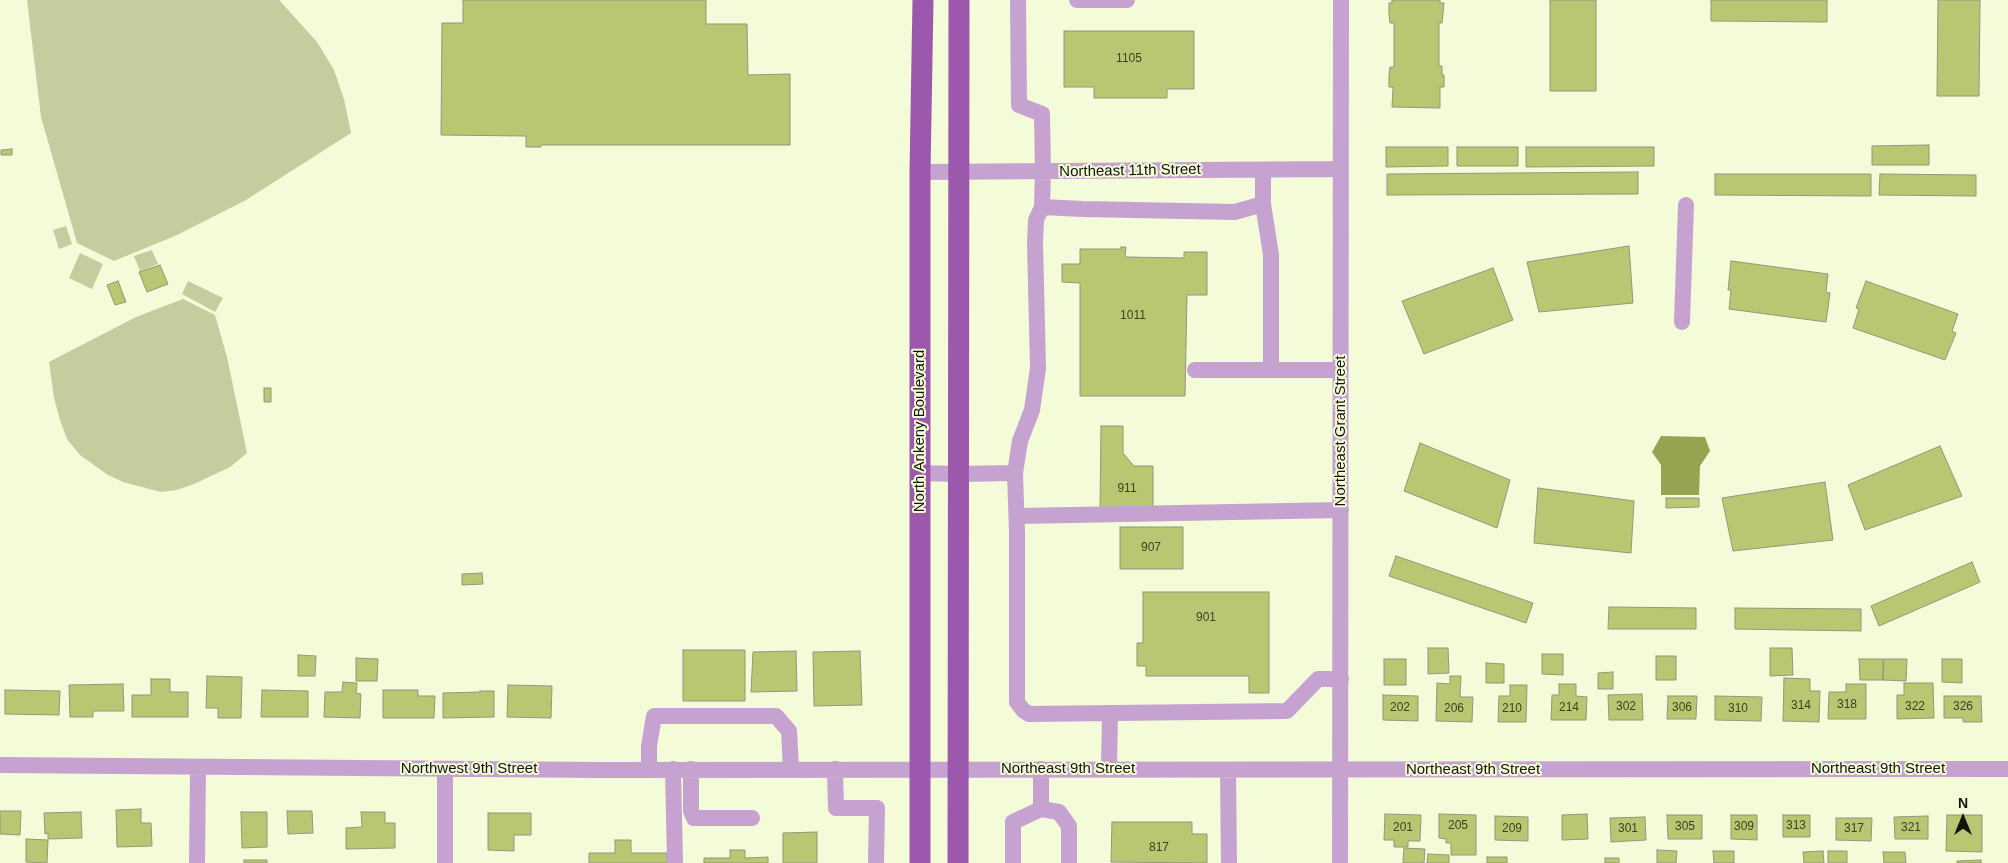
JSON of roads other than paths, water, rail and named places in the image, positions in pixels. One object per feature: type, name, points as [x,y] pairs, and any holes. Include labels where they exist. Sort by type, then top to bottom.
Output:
[{"type":"main road","name":"North Ankeny Boulevard","points":[[923,0],[920,172],[920,473],[939,768],[958,863]]},
{"type":"main road","name":"North Ankeny Boulevard","points":[[920,863],[939,768],[958,474],[959,0]]},
{"type":"street","points":[[1018,0],[1019,105],[1042,114],[1043,172],[1042,207],[1036,220],[1035,243],[1038,368],[1032,410],[1020,441],[1015,473],[1017,516],[1017,702],[1029,714],[1287,711],[1318,679],[1340,679]]},
{"type":"street","points":[[1077,0],[1127,0]]},
{"type":"street","name":"Northeast Grant Street","points":[[1340,863],[1341,0]]},
{"type":"street","name":"Northeast 11th Street","points":[[920,172],[1340,169]]},
{"type":"street","points":[[1263,170],[1263,204],[1271,255],[1271,370]]},
{"type":"street","points":[[1042,207],[1083,210],[1235,212],[1263,204]]},
{"type":"street","points":[[1682,322],[1686,206]]},
{"type":"street","points":[[1195,370],[1340,370]]},
{"type":"street","points":[[920,473],[1015,473]]},
{"type":"street","points":[[1017,516],[1341,510]]},
{"type":"street","points":[[1109,769],[1110,714]]},
{"type":"street","points":[[649,769],[654,716],[776,716],[790,731],[791,769]]},
{"type":"street","name":"Northwest 9th Street","points":[[0,765],[445,769],[939,768]]},
{"type":"street","points":[[197,863],[198,767]]},
{"type":"street","name":"Northeast 9th Street","points":[[939,768],[1228,770],[2008,769]]},
{"type":"street","points":[[445,769],[445,863]]},
{"type":"street","points":[[673,769],[674,863]]},
{"type":"street","points":[[691,769],[691,812],[694,818],[752,818]]},
{"type":"street","points":[[835,769],[836,808],[877,808],[876,863]]},
{"type":"street","points":[[1041,769],[1041,809]]},
{"type":"street","points":[[1228,770],[1229,863]]},
{"type":"street","points":[[1013,863],[1014,822],[1041,809],[1059,812],[1069,826],[1069,863]]}]
